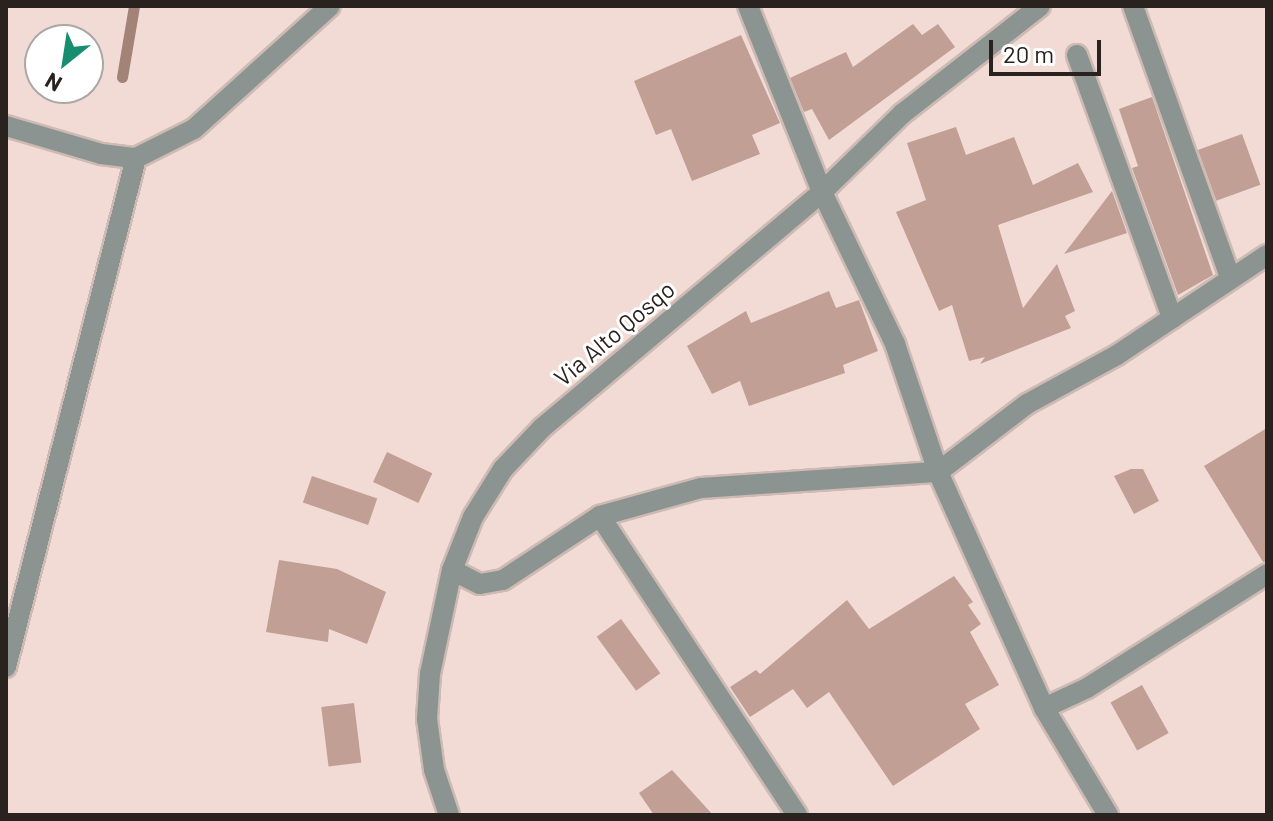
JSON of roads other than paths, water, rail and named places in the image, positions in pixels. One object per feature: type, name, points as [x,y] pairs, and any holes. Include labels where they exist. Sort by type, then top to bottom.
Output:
[{"type":"street","points":[[6,126],[101,154],[136,158],[194,129],[330,6]]},
{"type":"street","points":[[748,6],[822,192],[895,344],[938,472],[1044,708],[1108,815]]},
{"type":"street","name":"Via Alto Qosqo","points":[[449,815],[434,770],[427,719],[432,662],[452,570],[473,517],[503,469],[542,428],[822,192],[902,114],[1040,6]]},
{"type":"street","points":[[1133,6],[1231,279]]},
{"type":"street","points":[[1077,55],[1172,318]]},
{"type":"street","points":[[6,667],[136,158]]},
{"type":"street","points":[[452,570],[480,584],[503,580],[600,516],[701,488],[938,472],[1027,404],[1172,318],[1267,255]]},
{"type":"street","points":[[600,516],[797,815]]},
{"type":"street","points":[[1044,708],[1087,688],[1267,574]]},
{"type":"waterway","points":[[122,77],[134,6]]}]
